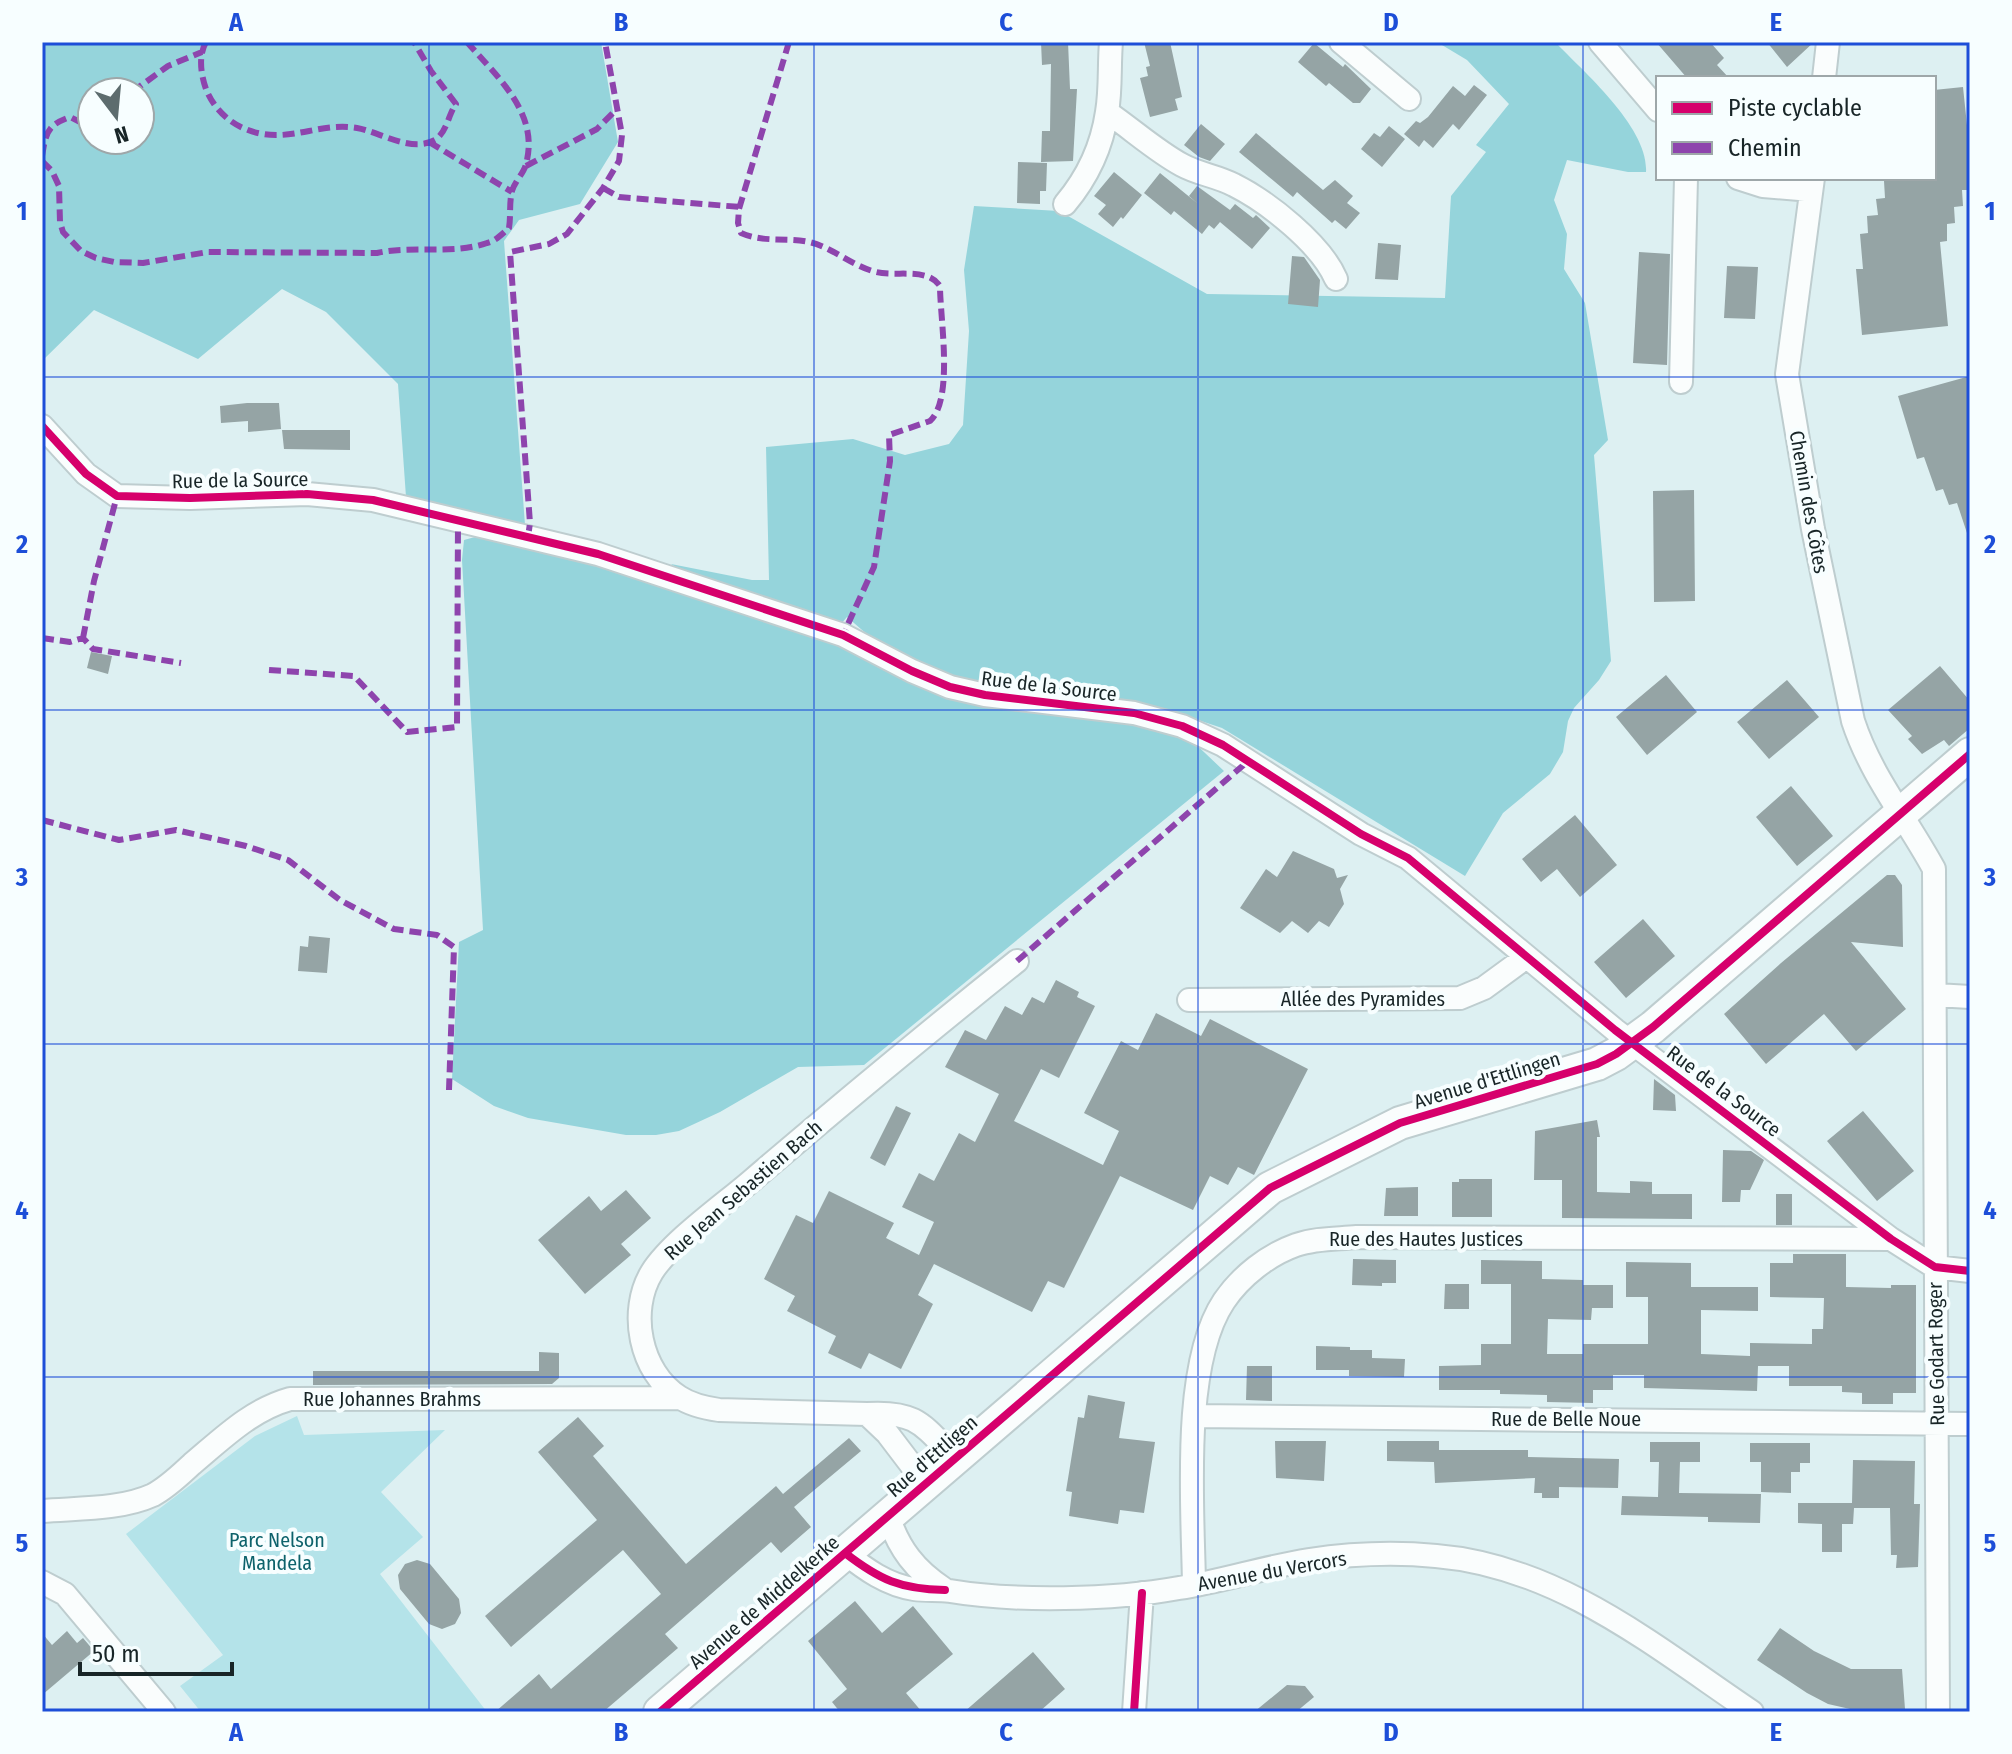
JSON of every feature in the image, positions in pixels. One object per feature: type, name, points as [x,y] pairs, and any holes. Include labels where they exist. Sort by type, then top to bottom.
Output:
[{"type":"street","points":[[1065,204],[1088,171],[1107,112],[1111,42]]},
{"type":"street","points":[[1341,42],[1409,99]]},
{"type":"street","points":[[1600,42],[1656,108]]},
{"type":"street","points":[[1824,76],[1828,42]]},
{"type":"street","points":[[1107,112],[1179,163],[1243,190],[1280,217],[1319,252],[1336,279]]},
{"type":"street","points":[[1681,382],[1686,180]]},
{"type":"street","points":[[1744,180],[1763,186],[1812,184]]},
{"type":"street","name":"Chemin des Côtes","points":[[1812,184],[1787,374],[1813,529],[1853,721],[1862,748],[1901,813]]},
{"type":"street","name":"Rue de la Source","points":[[42,426],[86,474],[117,496],[190,498],[307,494],[373,500],[598,554],[843,635],[950,687],[985,695],[1134,713],[1182,726],[1223,745],[1361,834],[1408,858],[1525,958],[1632,1043],[1891,1239],[1935,1267]]},
{"type":"street","name":"Avenue d'Ettlingen","points":[[996,1421],[1270,1188],[1400,1123],[1597,1064],[1632,1043],[1970,754]]},
{"type":"street","name":"Rue Godart Roger","points":[[1901,813],[1934,869],[1938,1712]]},
{"type":"street","name":"Allée des Pyramides","points":[[1189,1000],[1460,998],[1484,988],[1525,958]]},
{"type":"street","name":"Rue Jean Sebastien Bach","points":[[680,1398],[653,1367],[641,1336],[641,1298],[653,1270],[684,1238],[846,1099],[1017,961]]},
{"type":"street","points":[[1936,995],[1970,997]]},
{"type":"street","name":"Rue des Hautes Justices","points":[[1194,1585],[1194,1416],[1206,1342],[1223,1302],[1265,1261],[1309,1241],[1357,1237],[1891,1239]]},
{"type":"street","points":[[1935,1267],[1969,1272]]},
{"type":"street","points":[[680,1398],[697,1406],[719,1410],[896,1412],[918,1421],[955,1458]]},
{"type":"street","name":"Rue Johannes Brahms","points":[[42,1511],[114,1505],[151,1495],[166,1487],[236,1427],[261,1410],[290,1399],[680,1398]]},
{"type":"street","points":[[867,1414],[887,1433],[925,1483]]},
{"type":"street","name":"Rue de Belle Noue","points":[[1194,1416],[1970,1424]]},
{"type":"street","name":"Rue d'Ettligen","points":[[888,1516],[996,1421]]},
{"type":"street","name":"Avenue du Vercors","points":[[888,1516],[908,1560],[922,1575],[945,1590]]},
{"type":"street","name":"Avenue de Middelkerke","points":[[660,1712],[888,1516]]},
{"type":"street","name":"Avenue du Vercors","points":[[845,1553],[890,1582],[913,1589],[970,1595],[1080,1597],[1142,1593],[1194,1585],[1307,1561],[1360,1555],[1438,1556],[1505,1569],[1552,1585],[1617,1621],[1752,1712]]},
{"type":"street","points":[[42,1582],[65,1594],[164,1712]]},
{"type":"street","points":[[1134,1712],[1142,1593]]},
{"type":"green space","name":"Parc Nelson Mandela","points":[[297,1416],[304,1435],[445,1430],[381,1492],[423,1537],[380,1574],[487,1712],[201,1712],[180,1686],[223,1655],[126,1534],[255,1436]]},
{"type":"shaded area","points":[[42,42],[601,42],[618,142],[580,204],[519,220],[504,241],[525,525],[406,497],[398,384],[326,312],[282,289],[198,359],[94,310],[42,361]]},
{"type":"shaded area","points":[[1437,42],[1555,42],[1626,119],[1644,155],[1646,172],[1628,172],[1567,160],[1554,200],[1567,234],[1564,269],[1585,303],[1608,440],[1594,455],[1611,661],[1574,708],[1568,721],[1563,752],[1550,774],[1503,813],[1465,876],[1222,728],[1168,710],[1118,701],[993,689],[922,670],[869,636],[847,617],[841,624],[683,572],[671,564],[752,580],[769,580],[766,447],[853,439],[905,455],[949,444],[963,425],[969,331],[964,270],[974,206],[1059,211],[1207,294],[1445,298],[1451,196],[1486,152],[1476,145],[1509,104],[1467,60]]},
{"type":"shaded area","points":[[475,537],[597,559],[864,654],[1093,717],[1185,734],[1224,771],[864,1065],[798,1067],[720,1112],[679,1131],[656,1135],[626,1135],[528,1118],[494,1106],[452,1079],[459,942],[483,930],[462,560],[464,540]]},
{"type":"building","points":[[1041,42],[1068,42],[1070,89],[1077,89],[1073,161],[1041,162],[1042,131],[1050,131],[1051,64],[1042,65]]},
{"type":"building","points":[[1144,42],[1170,42],[1182,97],[1175,99],[1178,110],[1150,117],[1140,78],[1148,76],[1146,67],[1150,66]]},
{"type":"building","points":[[1656,42],[1710,42],[1724,58],[1717,65],[1727,76],[1685,76]]},
{"type":"building","points":[[1767,42],[1814,42],[1787,67]]},
{"type":"building","points":[[1314,43],[1343,67],[1345,64],[1371,89],[1360,103],[1353,103],[1329,83],[1326,86],[1298,62]]},
{"type":"building","points":[[1474,85],[1487,95],[1459,130],[1453,124],[1433,148],[1424,140],[1419,147],[1404,134],[1416,121],[1420,123],[1428,117],[1453,86],[1465,96]]},
{"type":"building","points":[[1963,87],[1970,154],[1970,190],[1962,190],[1963,206],[1954,207],[1955,223],[1947,224],[1947,241],[1940,242],[1948,326],[1862,335],[1856,269],[1863,269],[1860,234],[1868,233],[1867,216],[1878,215],[1876,199],[1885,198],[1884,181],[1936,180],[1936,90]]},
{"type":"building","points":[[1201,124],[1225,144],[1210,161],[1184,145]]},
{"type":"building","points":[[1389,126],[1405,139],[1382,167],[1361,149],[1374,133],[1380,137]]},
{"type":"building","points":[[1256,133],[1323,190],[1335,180],[1353,196],[1347,203],[1360,213],[1346,229],[1335,220],[1332,223],[1297,192],[1293,197],[1239,152]]},
{"type":"building","points":[[1018,162],[1047,163],[1046,191],[1040,191],[1040,204],[1017,203]]},
{"type":"building","points":[[1114,172],[1142,195],[1113,227],[1098,214],[1106,205],[1094,196]]},
{"type":"building","points":[[1160,173],[1197,203],[1189,196],[1197,186],[1230,210],[1235,204],[1253,218],[1256,215],[1270,228],[1252,249],[1220,222],[1214,229],[1209,225],[1202,234],[1174,211],[1171,215],[1144,193]]},
{"type":"building","points":[[1378,243],[1401,245],[1398,280],[1375,279]]},
{"type":"building","points":[[1639,252],[1670,254],[1667,365],[1633,363]]},
{"type":"building","points":[[1292,256],[1304,257],[1320,280],[1318,307],[1288,304]]},
{"type":"building","points":[[1727,266],[1758,267],[1755,319],[1724,318]]},
{"type":"building","points":[[1970,376],[1970,533],[1967,533],[1957,503],[1949,505],[1943,489],[1936,491],[1924,457],[1917,459],[1898,396]]},
{"type":"building","points":[[279,403],[281,429],[248,432],[248,421],[221,423],[220,406]]},
{"type":"building","points":[[282,430],[350,430],[350,450],[284,449]]},
{"type":"building","points":[[1694,490],[1695,601],[1654,602],[1653,491]]},
{"type":"building","points":[[91,652],[112,656],[108,674],[87,668]]},
{"type":"building","points":[[1940,666],[1970,701],[1970,728],[1949,746],[1944,740],[1922,754],[1908,739],[1912,736],[1888,710]]},
{"type":"building","points":[[1666,675],[1697,712],[1647,755],[1616,717]]},
{"type":"building","points":[[1787,680],[1819,717],[1769,759],[1737,722]]},
{"type":"building","points":[[1791,786],[1833,836],[1797,866],[1756,817]]},
{"type":"building","points":[[1575,815],[1617,865],[1580,897],[1557,869],[1541,882],[1522,859]]},
{"type":"building","points":[[1293,851],[1334,869],[1337,878],[1348,875],[1340,889],[1344,904],[1329,927],[1319,921],[1308,933],[1292,921],[1280,933],[1240,908],[1266,869],[1277,877]]},
{"type":"building","points":[[1887,875],[1895,875],[1902,885],[1903,947],[1851,942],[1906,1009],[1856,1051],[1824,1014],[1766,1064],[1724,1014]]},
{"type":"building","points":[[1643,919],[1675,956],[1626,998],[1594,962]]},
{"type":"building","points":[[309,936],[330,938],[327,973],[298,971],[300,946],[308,947]]},
{"type":"building","points":[[1056,980],[1079,992],[1077,997],[1095,1006],[1059,1078],[1041,1069],[1014,1121],[1103,1165],[1119,1131],[1084,1113],[1121,1041],[1138,1050],[1156,1013],[1201,1036],[1210,1019],[1308,1069],[1254,1175],[1238,1167],[1228,1185],[1210,1176],[1193,1210],[1120,1176],[1064,1288],[1048,1281],[1032,1312],[934,1264],[918,1295],[933,1304],[901,1369],[869,1353],[861,1369],[828,1353],[836,1336],[787,1311],[795,1296],[764,1279],[796,1215],[813,1223],[829,1191],[894,1223],[886,1238],[919,1255],[934,1222],[902,1207],[919,1173],[934,1181],[959,1133],[975,1142],[999,1094],[945,1067],[965,1030],[986,1040],[1005,1006],[1022,1015],[1032,997],[1044,1003]]},
{"type":"building","points":[[1654,1079],[1675,1095],[1676,1111],[1653,1110]]},
{"type":"building","points":[[896,1106],[911,1113],[885,1166],[870,1158]]},
{"type":"building","points":[[1863,1111],[1914,1171],[1877,1201],[1827,1141]]},
{"type":"building","points":[[1597,1120],[1600,1137],[1597,1137],[1597,1192],[1630,1193],[1630,1181],[1652,1182],[1652,1194],[1692,1194],[1692,1219],[1562,1218],[1562,1180],[1534,1180],[1535,1131]]},
{"type":"building","points":[[1723,1150],[1751,1151],[1764,1160],[1750,1190],[1741,1190],[1740,1202],[1722,1202]]},
{"type":"building","points":[[1459,1179],[1492,1179],[1492,1217],[1452,1217],[1452,1182],[1459,1182]]},
{"type":"building","points":[[1418,1187],[1418,1216],[1384,1216],[1386,1188]]},
{"type":"building","points":[[626,1190],[651,1218],[621,1244],[631,1255],[585,1294],[538,1240],[589,1196],[601,1211]]},
{"type":"building","points":[[1776,1194],[1792,1194],[1792,1225],[1776,1225]]},
{"type":"building","points":[[1793,1254],[1846,1254],[1846,1287],[1916,1285],[1916,1393],[1893,1393],[1893,1404],[1862,1404],[1862,1393],[1842,1392],[1842,1386],[1789,1386],[1789,1366],[1758,1366],[1757,1391],[1644,1388],[1644,1375],[1613,1375],[1613,1390],[1593,1390],[1593,1403],[1547,1402],[1547,1395],[1500,1394],[1500,1390],[1439,1390],[1439,1366],[1481,1365],[1481,1344],[1511,1344],[1511,1284],[1481,1284],[1481,1260],[1542,1261],[1542,1279],[1583,1280],[1583,1285],[1613,1285],[1613,1308],[1592,1308],[1591,1320],[1548,1319],[1547,1354],[1583,1354],[1583,1344],[1648,1344],[1648,1297],[1626,1297],[1626,1262],[1691,1263],[1691,1287],[1758,1287],[1758,1311],[1701,1310],[1701,1354],[1750,1356],[1750,1343],[1812,1344],[1812,1329],[1823,1329],[1824,1298],[1770,1297],[1770,1263],[1793,1263]]},
{"type":"building","points":[[1353,1259],[1396,1260],[1396,1283],[1352,1285]]},
{"type":"building","points":[[1445,1284],[1469,1284],[1469,1309],[1444,1309]]},
{"type":"building","points":[[1316,1346],[1372,1350],[1372,1358],[1405,1359],[1404,1377],[1349,1376],[1349,1370],[1316,1370]]},
{"type":"building","points":[[539,1352],[559,1353],[559,1378],[552,1384],[313,1385],[313,1371],[539,1371]]},
{"type":"building","points":[[1247,1366],[1272,1366],[1272,1401],[1246,1400]]},
{"type":"building","points":[[1088,1395],[1125,1402],[1119,1438],[1155,1442],[1144,1513],[1120,1510],[1118,1524],[1069,1516],[1072,1492],[1066,1491],[1078,1417],[1084,1418]]},
{"type":"building","points":[[578,1417],[604,1446],[593,1456],[686,1564],[776,1486],[783,1494],[849,1438],[861,1451],[794,1507],[811,1527],[781,1553],[771,1542],[665,1634],[678,1648],[603,1712],[495,1712],[539,1674],[551,1689],[661,1594],[623,1550],[511,1647],[485,1616],[597,1520],[538,1452]]},
{"type":"building","points":[[1275,1441],[1326,1441],[1324,1481],[1276,1478]]},
{"type":"building","points":[[1387,1441],[1439,1441],[1439,1450],[1528,1450],[1528,1457],[1619,1459],[1618,1488],[1559,1487],[1559,1498],[1542,1498],[1542,1493],[1534,1493],[1535,1478],[1435,1483],[1434,1462],[1387,1461]]},
{"type":"building","points":[[1650,1442],[1700,1442],[1700,1462],[1680,1462],[1679,1493],[1761,1494],[1760,1523],[1708,1522],[1708,1517],[1621,1515],[1622,1496],[1658,1497],[1659,1462],[1650,1462]]},
{"type":"building","points":[[1750,1443],[1810,1443],[1810,1463],[1800,1463],[1800,1472],[1791,1472],[1791,1493],[1761,1492],[1761,1462],[1750,1462]]},
{"type":"building","points":[[1853,1460],[1915,1461],[1914,1504],[1920,1504],[1918,1567],[1896,1568],[1897,1555],[1891,1555],[1890,1508],[1854,1508],[1853,1524],[1842,1524],[1842,1552],[1822,1552],[1822,1524],[1798,1523],[1798,1503],[1852,1503]]},
{"type":"building","points":[[417,1560],[430,1564],[459,1599],[461,1613],[455,1624],[442,1629],[429,1624],[400,1589],[398,1575],[405,1564]]},
{"type":"building","points":[[855,1601],[882,1633],[913,1606],[953,1654],[906,1693],[922,1712],[840,1712],[832,1702],[847,1689],[808,1641]]},
{"type":"building","points":[[1780,1628],[1814,1651],[1851,1669],[1902,1669],[1905,1709],[1850,1709],[1828,1704],[1807,1693],[1757,1660]]},
{"type":"building","points":[[67,1631],[77,1643],[83,1638],[94,1651],[42,1695],[42,1633],[52,1645]]},
{"type":"building","points":[[1033,1652],[1065,1689],[1039,1712],[964,1712]]},
{"type":"building","points":[[1287,1685],[1305,1686],[1314,1697],[1296,1712],[1254,1712]]},
{"type":"marked path","points":[[206,42],[201,66],[206,89],[221,113],[243,128],[273,135],[328,128],[357,128],[416,144],[439,137],[456,104],[414,42]]},
{"type":"marked path","points":[[42,161],[52,171],[59,186],[63,232],[81,251],[114,262],[143,263],[208,252],[377,253],[474,247],[496,239],[509,228],[512,191],[525,167],[529,146],[527,128],[513,97],[467,42]]},
{"type":"marked path","points":[[528,537],[530,523],[510,252],[549,244],[567,234],[603,188],[619,161],[622,135],[605,42]]},
{"type":"marked path","points":[[789,42],[739,209],[741,233],[758,238],[809,242],[867,269],[927,276],[940,286],[944,357],[942,395],[930,421],[889,435],[890,461],[874,567],[843,635]]},
{"type":"marked path","points":[[154,76],[168,66],[202,52]]},
{"type":"marked path","points":[[526,166],[597,129],[618,108]]},
{"type":"marked path","points":[[42,156],[52,127],[70,117],[76,120]]},
{"type":"marked path","points":[[429,142],[512,192]]},
{"type":"marked path","points":[[603,188],[619,197],[740,207]]},
{"type":"marked path","points":[[83,638],[94,581],[117,496]]},
{"type":"marked path","points":[[269,670],[354,676],[407,732],[457,727],[458,521]]},
{"type":"marked path","points":[[42,638],[70,642],[83,638],[93,649],[181,663]]},
{"type":"marked path","points":[[1017,961],[1247,762]]},
{"type":"marked path","points":[[42,820],[119,840],[176,830],[246,846],[288,860],[340,900],[394,929],[437,935],[454,947],[449,1090]]},
{"type":"cycle path","points":[[42,426],[86,474],[117,496],[190,498],[307,494],[373,500],[598,554],[843,635],[950,687],[985,695],[1134,713],[1182,726],[1223,745],[1361,834],[1408,858],[1615,1030],[1891,1239],[1935,1267],[1970,1271]]},
{"type":"cycle path","points":[[660,1712],[1270,1188],[1400,1123],[1597,1064],[1616,1054],[1653,1027],[1970,754]]},
{"type":"cycle path","points":[[845,1553],[891,1581],[915,1588],[945,1590]]},
{"type":"cycle path","points":[[1134,1712],[1142,1593]]}]
